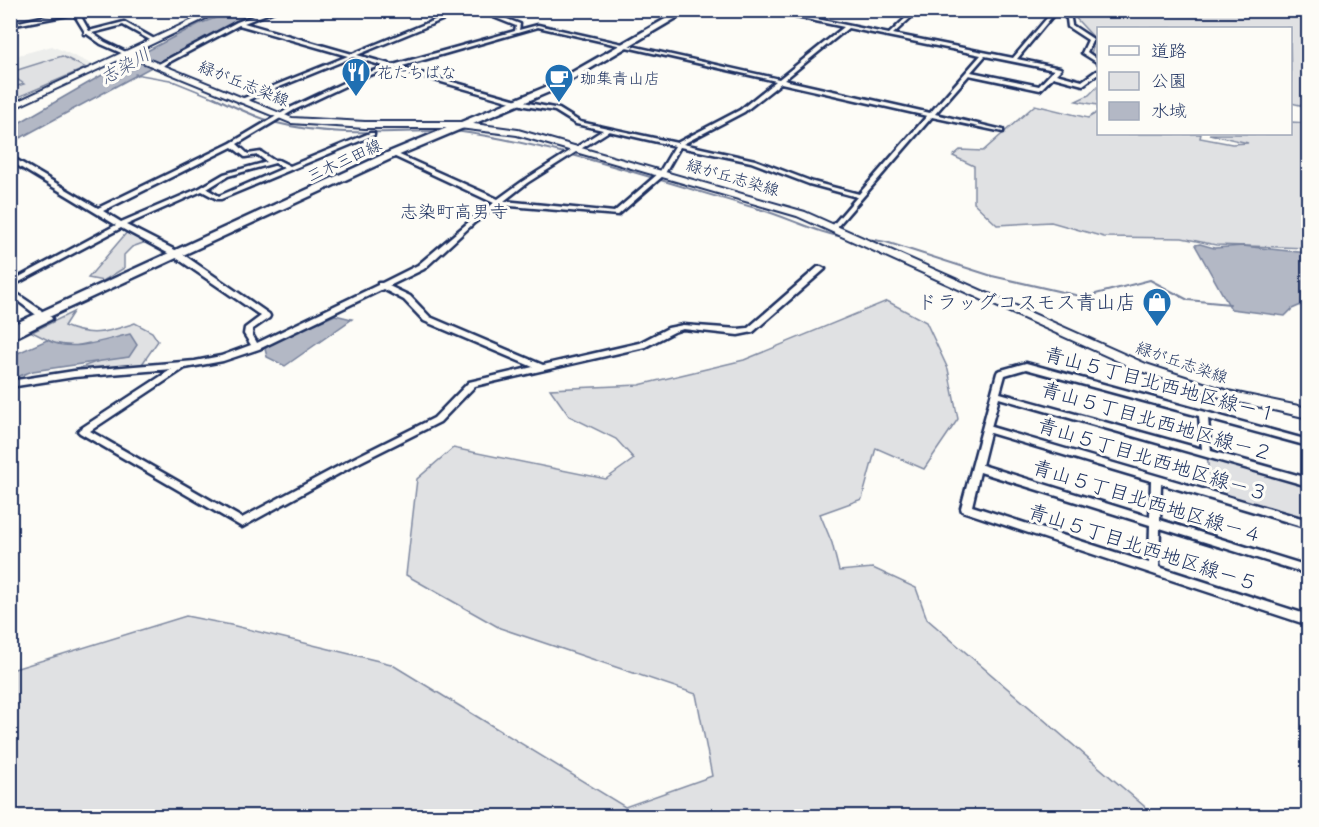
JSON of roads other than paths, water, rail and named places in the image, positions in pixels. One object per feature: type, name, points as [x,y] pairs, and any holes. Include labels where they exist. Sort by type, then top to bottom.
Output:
[{"type":"main road","name":"三木三田線","points":[[10,331],[393,154],[551,88],[687,10]]},
{"type":"street","points":[[10,26],[88,10]]},
{"type":"street","points":[[10,108],[220,10]]},
{"type":"street","points":[[158,66],[240,23],[275,10]]},
{"type":"street","points":[[241,101],[464,10]]},
{"type":"street","points":[[478,10],[518,25],[517,30]]},
{"type":"street","points":[[765,10],[1058,69],[1040,88],[968,74]]},
{"type":"street","points":[[890,35],[917,10]]},
{"type":"street","points":[[1046,10],[1060,11],[1069,19],[1070,26],[1091,40],[1084,52],[1097,61]]},
{"type":"street","points":[[76,12],[86,33],[128,54]]},
{"type":"street","points":[[1014,60],[1053,12]]},
{"type":"street","points":[[86,33],[124,23],[154,40]]},
{"type":"street","points":[[240,23],[518,102],[549,107],[578,123],[753,161],[811,183],[861,196]]},
{"type":"street","points":[[98,211],[233,144],[278,116],[364,75],[517,30],[538,26],[1001,131]]},
{"type":"street","points":[[393,154],[500,203],[615,214],[662,174],[680,144],[742,111],[847,27]]},
{"type":"street","name":"緑が丘志染線","points":[[128,54],[278,116],[317,123],[459,125],[518,133],[801,214],[1142,367],[1226,395],[1308,413]]},
{"type":"street","points":[[834,227],[984,54]]},
{"type":"street","points":[[1052,75],[1083,83],[1097,73]]},
{"type":"street","points":[[10,384],[74,374],[181,367],[223,358],[256,347],[421,267],[472,222],[576,149],[609,129]]},
{"type":"street","points":[[202,189],[219,198],[372,134]]},
{"type":"street","points":[[233,144],[247,156],[259,153],[272,162]]},
{"type":"street","points":[[10,158],[121,225],[178,255],[266,316],[249,328],[248,334],[256,347]]},
{"type":"street","points":[[10,285],[121,225],[202,189],[226,175],[276,161],[290,168]]},
{"type":"street","points":[[181,367],[83,431],[242,523],[357,459],[437,420],[472,384],[642,345],[671,330],[683,327],[738,332],[750,330],[821,269]]},
{"type":"street","points":[[381,285],[406,298],[427,319],[540,367]]},
{"type":"street","points":[[10,291],[38,312]]},
{"type":"street","points":[[10,338],[48,319]]},
{"type":"street","name":"青山５丁目北西地区線ー１","points":[[966,508],[1000,373],[1026,366],[1308,443]]},
{"type":"street","name":"青山５丁目北西地区線ー２","points":[[995,394],[1308,482]]},
{"type":"street","points":[[1203,415],[1207,454]]},
{"type":"street","name":"青山５丁目北西地区線ー３","points":[[986,429],[1308,524]]},
{"type":"street","name":"青山５丁目北西地区線ー４","points":[[976,467],[1308,570]]},
{"type":"street","points":[[1154,569],[1156,479]]},
{"type":"street","name":"青山５丁目北西地区線ー５","points":[[966,508],[1308,620]]},
{"type":"water","name":"志染川","points":[[234,11],[265,11],[244,17],[11,143],[10,128],[116,67],[199,24]]},
{"type":"water","points":[[1195,245],[1214,248],[1243,246],[1308,253],[1308,302],[1292,309],[1285,316],[1231,309]]},
{"type":"water","points":[[335,315],[352,319],[285,366],[267,357],[265,349],[279,339]]},
{"type":"water","points":[[130,334],[137,345],[129,357],[33,371],[11,379],[11,356],[47,340],[57,344],[78,345]]},
{"type":"waterway","name":"志染川","points":[[135,74],[170,80],[217,99]]},
{"type":"waterway","points":[[214,97],[261,118],[297,127],[338,132],[442,131]]},
{"type":"waterway","points":[[455,131],[570,154],[759,209],[827,233],[850,238]]},
{"type":"waterway","points":[[862,238],[886,242],[992,276],[1084,297],[1150,280],[1188,300],[1230,304]]},
{"type":"place","name":"花たちばな","points":[[356,98]]},
{"type":"place","name":"珈集青山店","points":[[559,104]]},
{"type":"place","name":"ドラッグコスモス青山店","points":[[1157,328]]},
{"type":"district","name":"志染町高男寺","points":[[454,212]]}]
